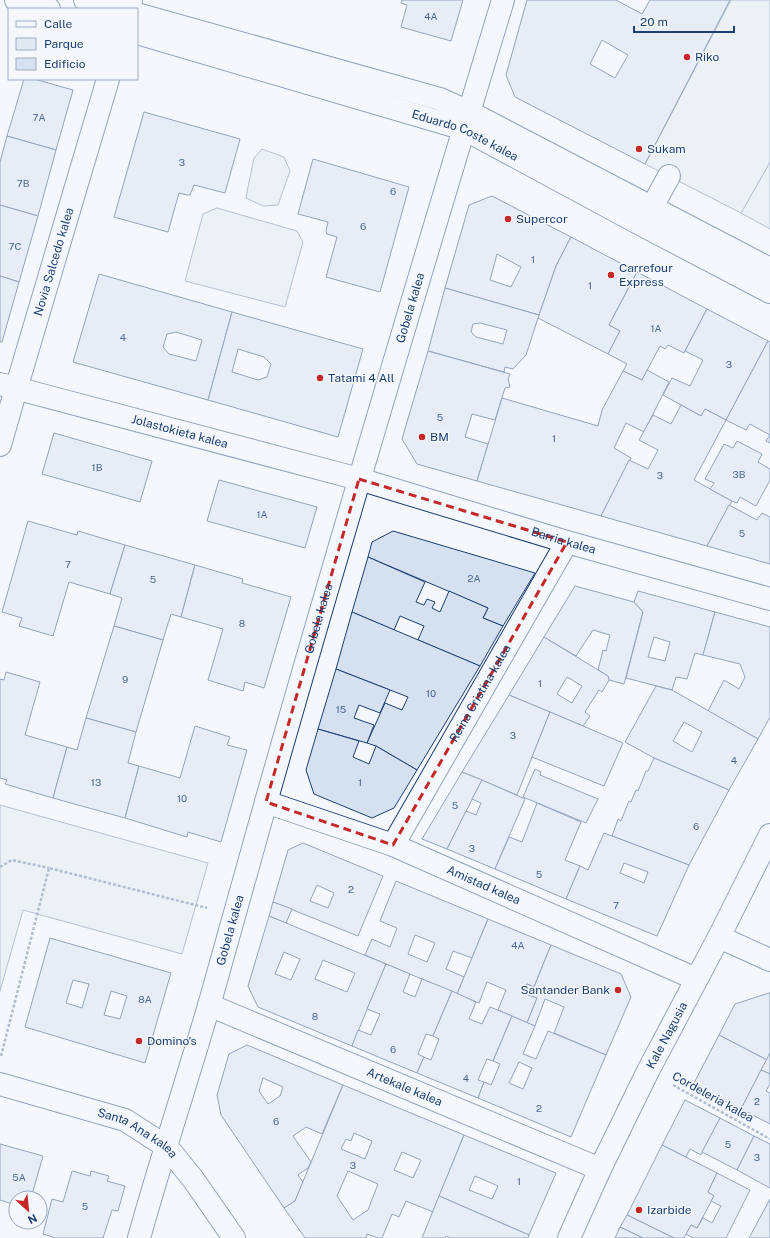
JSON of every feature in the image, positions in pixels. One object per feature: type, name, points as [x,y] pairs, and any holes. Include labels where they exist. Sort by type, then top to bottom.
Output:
[{"type":"street","points":[[16,0],[45,8]]},
{"type":"street","points":[[85,0],[115,8]]},
{"type":"street","name":"Gobela kalea","points":[[139,1238],[153,1187],[167,1147],[209,1005],[359,479],[466,120],[504,0]]},
{"type":"street","name":"Eduardo Coste kalea","points":[[138,14],[440,100],[466,120],[642,225],[770,292]]},
{"type":"street","name":"Eduardo Coste kalea","points":[[138,34],[466,120],[652,207],[770,269]]},
{"type":"street","name":"Novia Salcedo kalea","points":[[0,445],[8,386],[108,80]]},
{"type":"street","points":[[652,207],[669,176]]},
{"type":"street","name":"Jolastokieta kalea","points":[[8,386],[359,479]]},
{"type":"street","name":"Barria kalea","points":[[359,479],[567,542],[770,599]]},
{"type":"street","name":"Reina Cristina kalea","points":[[392,845],[567,542]]},
{"type":"street","name":"Amistad kalea","points":[[266,802],[392,845],[696,979]]},
{"type":"street","name":"Kale Nagusia","points":[[569,1238],[600,1169],[648,1071],[719,937],[770,835]]},
{"type":"street","points":[[719,937],[770,960]]},
{"type":"street","name":"Artekale kalea","points":[[209,1005],[600,1169]]},
{"type":"street","name":"Santa Ana kalea","points":[[0,1084],[125,1120],[167,1147],[193,1179],[234,1238]]},
{"type":"path","points":[[0,867],[12,860],[49,868],[234,916]]},
{"type":"path","points":[[0,1058],[49,868]]},
{"type":"path","name":"Cordeleria kalea","points":[[648,1071],[770,1139]]},
{"type":"highlighted area","points":[[359,479],[567,542],[393,845],[266,802]]},
{"type":"green space","points":[[262,149],[284,157],[290,171],[278,205],[263,206],[246,198],[254,158]]},
{"type":"green space","points":[[770,162],[770,229],[741,213]]},
{"type":"green space","points":[[217,208],[297,231],[303,242],[285,307],[185,281],[203,214]]},
{"type":"green space","points":[[0,805],[208,863],[182,954],[23,910],[0,991]]},
{"type":"shaded area","points":[[731,0],[770,0],[770,162],[741,213],[645,164]]},
{"type":"building","points":[[402,0],[463,0],[451,41],[401,27],[407,5],[401,3]]},
{"type":"building","points":[[527,0],[616,0],[642,14],[650,0],[730,0],[645,164],[515,97],[506,75]],"holes":[[[602,40],[628,55],[615,78],[590,64]]]},
{"type":"building","points":[[24,80],[38,80],[73,90],[56,150],[7,136]]},
{"type":"building","points":[[144,112],[240,139],[225,193],[194,185],[190,195],[179,193],[168,232],[114,217]]},
{"type":"building","points":[[7,136],[56,150],[38,216],[0,205],[0,162]]},
{"type":"building","points":[[313,159],[409,187],[380,292],[326,277],[337,237],[327,234],[326,231],[328,222],[298,214]]},
{"type":"building","points":[[492,196],[571,237],[556,266],[539,315],[445,288],[469,205]],"holes":[[[497,254],[521,267],[511,287],[490,280]]]},
{"type":"building","points":[[0,205],[38,216],[19,282],[0,276]]},
{"type":"building","points":[[571,237],[637,272],[609,325],[620,331],[608,354],[538,318],[556,266]]},
{"type":"building","points":[[637,272],[707,309],[684,353],[668,345],[665,349],[660,346],[642,380],[623,371],[627,364],[608,354],[620,331],[609,325]]},
{"type":"building","points":[[99,274],[232,312],[208,400],[73,362]],"holes":[[[176,332],[202,340],[196,361],[169,354],[163,347],[167,334]]]},
{"type":"building","points":[[0,276],[19,282],[2,342],[0,342]]},
{"type":"building","points":[[445,288],[539,315],[526,355],[513,369],[505,367],[504,372],[428,351]],"holes":[[[480,323],[507,330],[503,344],[476,337],[471,332],[473,324]]]},
{"type":"building","points":[[707,309],[768,341],[726,420],[705,409],[701,416],[663,395],[672,378],[690,386],[703,360],[685,351]]},
{"type":"building","points":[[232,312],[363,349],[338,437],[208,400]],"holes":[[[238,349],[264,357],[271,364],[267,377],[258,380],[232,372]]]},
{"type":"building","points":[[768,341],[770,342],[770,435],[750,424],[746,430],[726,420]]},
{"type":"building","points":[[428,351],[510,374],[508,379],[510,387],[505,388],[495,420],[472,414],[465,437],[488,444],[477,481],[417,464],[402,439]]},
{"type":"building","points":[[647,370],[669,382],[644,432],[626,423],[614,448],[631,458],[601,516],[477,481],[502,398],[598,426],[602,410],[623,371],[642,380]]},
{"type":"building","points":[[681,405],[701,416],[705,409],[726,420],[694,480],[732,501],[707,546],[601,516],[629,460],[648,469],[658,450],[639,440],[653,415],[671,424]]},
{"type":"building","points":[[54,433],[152,461],[140,502],[42,474]]},
{"type":"building","points":[[770,435],[770,443],[766,441]]},
{"type":"building","points":[[737,441],[762,454],[758,462],[770,469],[770,480],[756,506],[740,497],[737,503],[732,501],[710,489],[714,483],[705,479],[724,444],[733,448]]},
{"type":"building","points":[[219,480],[317,507],[305,548],[207,521]]},
{"type":"building","points":[[729,505],[757,520],[762,513],[770,517],[770,564],[707,546]]},
{"type":"building","points":[[28,521],[77,535],[78,531],[125,545],[110,594],[69,582],[53,636],[19,626],[22,618],[2,612]]},
{"type":"building","points":[[393,531],[535,573],[503,626],[483,618],[488,608],[368,557],[372,542]]},
{"type":"building","points":[[125,545],[195,565],[181,617],[171,614],[163,640],[114,626],[122,598],[110,594]]},
{"type":"building","points":[[368,557],[425,582],[416,602],[424,605],[427,599],[435,602],[432,608],[440,612],[449,591],[488,608],[483,618],[503,626],[480,666],[418,640],[424,626],[400,616],[394,630],[352,612]]},
{"type":"building","points":[[195,565],[243,579],[242,583],[291,597],[264,688],[245,682],[243,691],[208,680],[223,629],[181,617]]},
{"type":"building","points":[[575,586],[634,602],[643,612],[624,684],[609,680],[608,676],[598,670],[603,650],[606,651],[610,635],[593,630],[576,656],[544,637]]},
{"type":"building","points":[[638,591],[715,612],[703,655],[695,653],[687,679],[676,677],[672,690],[626,678],[643,612],[634,602]],"holes":[[[654,637],[670,642],[665,661],[648,657]]]},
{"type":"building","points":[[352,612],[480,666],[417,770],[376,746],[367,743],[385,703],[402,710],[408,697],[336,669]]},
{"type":"building","points":[[715,612],[770,627],[770,717],[758,739],[708,711],[724,680],[739,689],[745,677],[740,664],[703,655]]},
{"type":"building","points":[[114,626],[163,640],[136,732],[86,718]]},
{"type":"building","points":[[544,637],[608,676],[609,680],[602,692],[599,690],[585,712],[590,716],[583,726],[509,695]],"holes":[[[567,677],[582,686],[572,703],[557,694]]]},
{"type":"building","points":[[336,669],[390,690],[380,713],[359,705],[354,718],[374,725],[367,743],[318,729]]},
{"type":"building","points":[[6,672],[40,682],[25,735],[67,747],[53,798],[5,784],[7,780],[0,778],[0,679],[4,680]]},
{"type":"building","points":[[656,686],[672,690],[758,739],[729,790],[654,758],[625,742]],"holes":[[[684,722],[702,732],[692,752],[673,741]]]},
{"type":"building","points":[[509,695],[550,712],[517,795],[462,772]]},
{"type":"building","points":[[550,712],[623,743],[604,786],[532,757]]},
{"type":"building","points":[[86,718],[136,732],[128,763],[139,766],[125,818],[53,798],[67,747],[77,750]]},
{"type":"building","points":[[195,726],[230,737],[227,745],[247,750],[221,842],[188,832],[187,837],[125,818],[139,766],[180,778]]},
{"type":"building","points":[[318,729],[359,741],[353,757],[369,764],[376,746],[417,770],[394,808],[372,818],[314,794],[306,770]]},
{"type":"building","points":[[654,758],[729,790],[689,865],[612,836],[618,819],[621,821],[629,801],[631,802],[636,790],[638,791],[646,771],[648,771]]},
{"type":"building","points":[[535,769],[541,772],[540,775],[598,799],[586,823],[523,797]]},
{"type":"building","points":[[462,772],[482,780],[447,849],[422,839]]},
{"type":"building","points":[[482,780],[525,799],[495,869],[447,849],[466,811],[476,815],[481,803],[472,799]]},
{"type":"building","points":[[537,803],[581,822],[565,860],[580,866],[566,899],[495,869],[509,837],[522,842]]},
{"type":"building","points":[[604,833],[689,865],[657,936],[566,899],[580,866],[588,870]],"holes":[[[624,863],[648,872],[644,883],[620,873]]]},
{"type":"building","points":[[303,843],[383,876],[358,936],[273,902],[288,850]],"holes":[[[317,885],[334,893],[328,908],[310,901]]]},
{"type":"building","points":[[396,881],[488,919],[472,958],[453,951],[446,969],[464,977],[457,994],[365,955],[372,939],[390,947],[397,928],[380,921]],"holes":[[[415,935],[435,943],[427,962],[408,954]]]},
{"type":"building","points":[[273,902],[292,909],[286,923],[269,916]]},
{"type":"building","points":[[269,916],[386,964],[352,1046],[258,1007],[248,986]],"holes":[[[284,952],[300,959],[291,980],[275,974]],[[323,960],[355,973],[347,992],[315,979]]]},
{"type":"building","points":[[488,919],[551,945],[534,987],[527,984],[523,993],[537,998],[527,1023],[498,1010],[506,990],[487,982],[479,1003],[457,994]]},
{"type":"building","points":[[50,938],[171,973],[145,1063],[25,1027]],"holes":[[[73,980],[89,984],[82,1008],[66,1003]],[[111,991],[127,996],[120,1019],[104,1015]]]},
{"type":"building","points":[[551,945],[621,974],[631,997],[606,1055],[554,1033],[564,1007],[545,999],[535,1026],[527,1023],[537,998],[523,993],[527,984],[534,987]]},
{"type":"building","points":[[386,964],[410,974],[403,992],[415,997],[422,979],[452,991],[433,1036],[426,1034],[418,1054],[424,1057],[417,1073],[352,1046],[358,1030],[371,1035],[380,1014],[367,1009]]},
{"type":"building","points":[[452,991],[476,1002],[469,1019],[482,1024],[490,1007],[512,1016],[493,1061],[487,1059],[478,1080],[484,1082],[478,1098],[417,1073],[424,1057],[431,1060],[439,1039],[433,1036]]},
{"type":"building","points":[[770,993],[770,1053],[767,1060],[719,1035],[735,1004]]},
{"type":"building","points":[[512,1016],[535,1026],[523,1054],[536,1059],[548,1031],[606,1055],[571,1137],[478,1098],[484,1082],[491,1085],[500,1064],[493,1061]],"holes":[[[519,1062],[532,1068],[523,1089],[509,1083]]]},
{"type":"building","points":[[719,1035],[767,1060],[741,1109],[693,1085]]},
{"type":"building","points":[[247,1045],[343,1085],[322,1134],[306,1127],[293,1136],[311,1162],[308,1168],[298,1175],[303,1182],[295,1201],[284,1208],[221,1115],[217,1095],[229,1054]],"holes":[[[263,1078],[283,1087],[280,1096],[268,1104],[259,1091]]]},
{"type":"building","points":[[770,1053],[770,1074],[761,1070]]},
{"type":"building","points":[[761,1070],[770,1074],[770,1084],[766,1091],[770,1093],[770,1124],[741,1109]]},
{"type":"building","points":[[343,1085],[464,1135],[433,1212],[406,1201],[399,1217],[392,1214],[382,1238],[367,1234],[366,1238],[305,1238],[284,1208],[295,1201]],"holes":[[[354,1133],[372,1141],[365,1159],[341,1149],[346,1139],[351,1141]],[[402,1152],[421,1160],[413,1178],[394,1170]],[[348,1171],[378,1184],[368,1210],[353,1220],[337,1196]]]},
{"type":"building","points":[[685,1100],[720,1118],[701,1155],[690,1149],[686,1157],[662,1145]]},
{"type":"building","points":[[720,1118],[754,1136],[737,1170],[702,1152]]},
{"type":"building","points":[[464,1135],[556,1173],[529,1235],[439,1196]],"holes":[[[475,1176],[498,1186],[492,1199],[469,1190]]]},
{"type":"building","points":[[754,1136],[770,1144],[770,1188],[737,1170]]},
{"type":"building","points":[[0,1144],[43,1156],[33,1190],[8,1190],[8,1202],[0,1200]]},
{"type":"building","points":[[662,1145],[717,1173],[708,1192],[714,1196],[697,1228],[691,1225],[684,1238],[674,1238],[627,1215]]},
{"type":"building","points":[[72,1171],[90,1176],[91,1171],[109,1176],[107,1181],[125,1186],[118,1211],[112,1210],[103,1238],[53,1238],[43,1234],[44,1230],[48,1230],[48,1215],[52,1199],[63,1202]]},
{"type":"building","points":[[717,1173],[750,1190],[726,1238],[693,1238],[686,1234],[691,1225],[697,1228],[703,1218],[712,1223],[721,1206],[711,1201],[714,1196],[708,1192]]},
{"type":"building","points":[[439,1196],[529,1235],[528,1238],[450,1238],[446,1236],[445,1238],[422,1238]]},
{"type":"building","points":[[770,1199],[770,1238],[749,1238]]},
{"type":"building","points":[[627,1215],[674,1238],[643,1238],[620,1227]]},
{"type":"building","points":[[620,1227],[643,1238],[615,1238]]},
{"type":"place","name":"Riko","points":[[687,57]]},
{"type":"place","name":"Sukam","points":[[639,149]]},
{"type":"place","name":"Supercor","points":[[508,219]]},
{"type":"place","name":"Carrefour Express","points":[[611,275]]},
{"type":"place","name":"Tatami 4 All","points":[[320,378]]},
{"type":"place","name":"BM","points":[[422,437]]},
{"type":"place","name":"Santander Bank","points":[[618,990]]},
{"type":"place","name":"Domino's","points":[[139,1041]]},
{"type":"place","name":"Izarbide","points":[[639,1210]]}]
